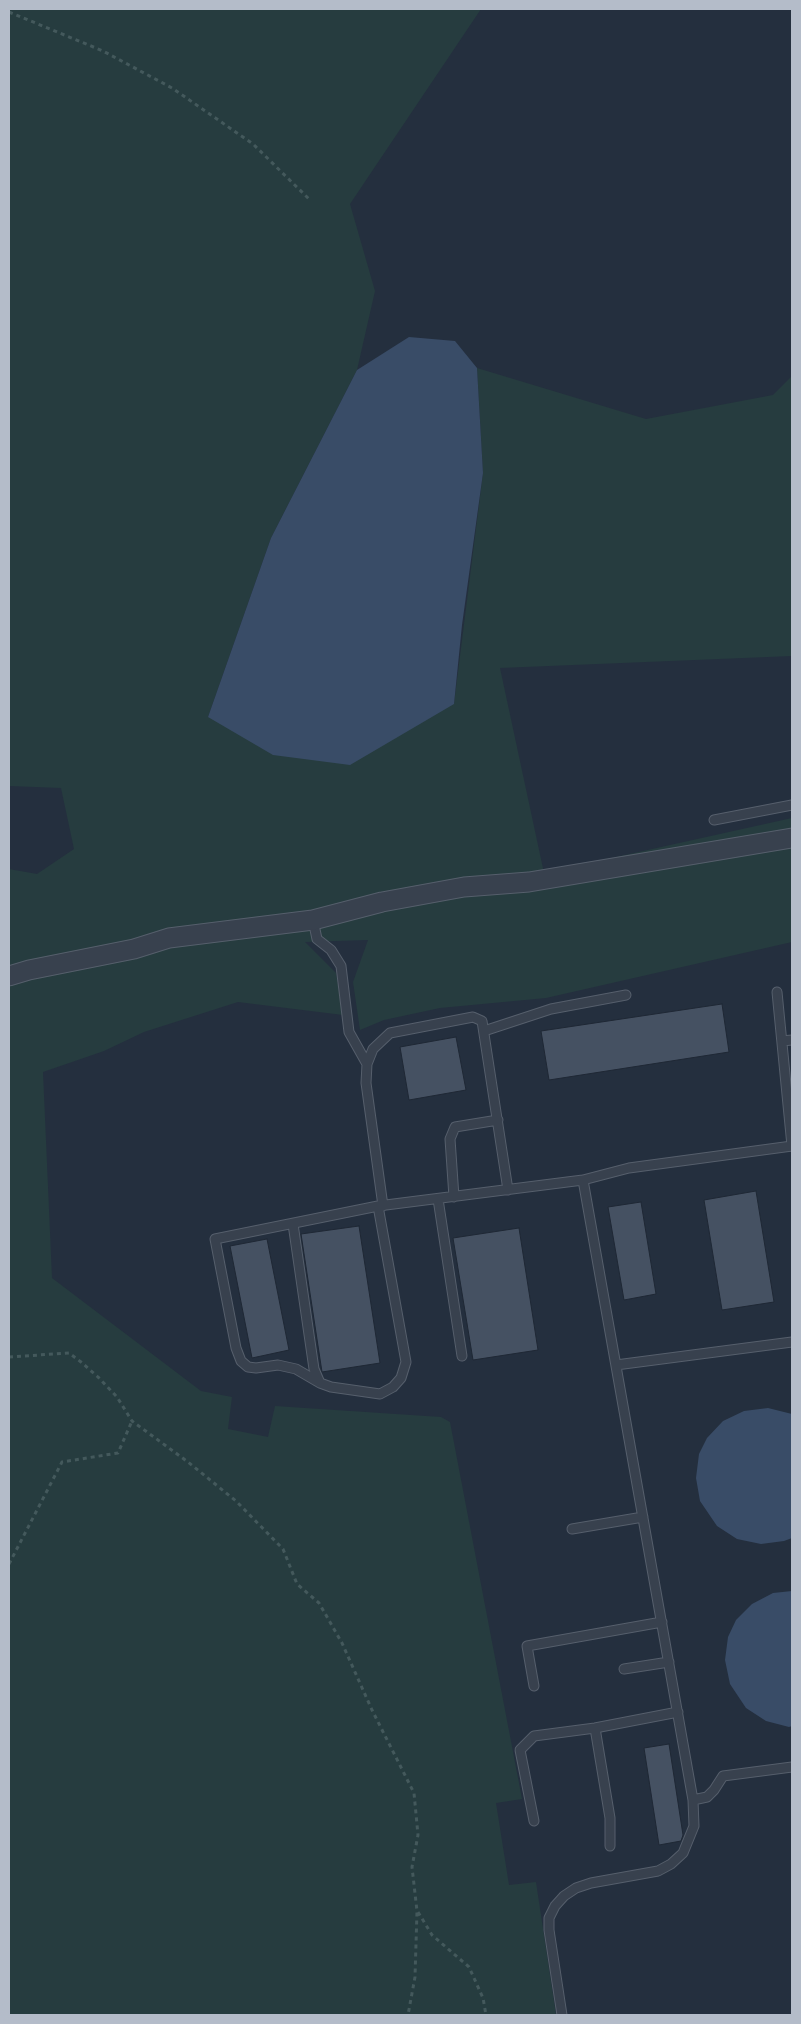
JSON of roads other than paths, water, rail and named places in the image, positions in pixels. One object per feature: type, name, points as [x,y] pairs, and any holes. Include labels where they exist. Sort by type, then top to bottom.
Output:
[{"type":"street","points":[[9,976],[29,970],[134,950],[169,938],[313,920],[382,902],[464,887],[529,882],[792,838]]},
{"type":"lane","points":[[714,820],[792,805]]},
{"type":"lane","points":[[313,920],[317,939],[331,950],[341,966],[349,1032],[367,1064]]},
{"type":"lane","points":[[508,1190],[482,1021],[473,1017],[390,1033],[373,1049],[367,1064],[366,1083],[381,1206],[406,1362],[401,1378],[393,1387],[380,1394],[331,1387],[296,1369],[278,1365],[256,1368],[248,1367],[241,1361],[236,1348],[215,1239],[381,1206],[454,1197],[508,1190],[584,1180],[629,1168],[792,1146],[777,992]]},
{"type":"lane","points":[[484,1032],[551,1009],[626,995]]},
{"type":"lane","points":[[782,1041],[792,1040]]},
{"type":"lane","points":[[454,1197],[450,1139],[456,1127],[498,1120]]},
{"type":"lane","points":[[562,2015],[548,1930],[549,1918],[555,1906],[576,1888],[591,1883],[658,1871],[671,1864],[682,1853],[694,1826],[693,1800],[584,1180]]},
{"type":"lane","points":[[438,1199],[462,1356]]},
{"type":"lane","points":[[294,1224],[314,1369],[320,1383]]},
{"type":"lane","points":[[616,1364],[792,1342]]},
{"type":"lane","points":[[572,1529],[643,1517]]},
{"type":"lane","points":[[534,1686],[527,1646],[662,1622]]},
{"type":"lane","points":[[624,1669],[669,1662]]},
{"type":"lane","points":[[534,1821],[520,1750],[534,1736],[595,1728],[678,1712]]},
{"type":"lane","points":[[595,1728],[610,1818],[610,1846]]},
{"type":"lane","points":[[693,1800],[707,1797],[723,1776],[792,1767]]},
{"type":"water","points":[[409,337],[455,341],[477,368],[483,473],[462,625],[454,704],[350,765],[273,755],[208,717],[271,538],[357,370]]},
{"type":"water","points":[[768,1408],[792,1414],[792,1538],[761,1544],[737,1539],[717,1526],[700,1501],[696,1478],[699,1454],[707,1438],[723,1421],[744,1411]]},
{"type":"water","points":[[792,1591],[792,1726],[789,1727],[766,1721],[746,1708],[730,1684],[725,1660],[728,1637],[736,1620],[752,1604],[773,1593]]}]
